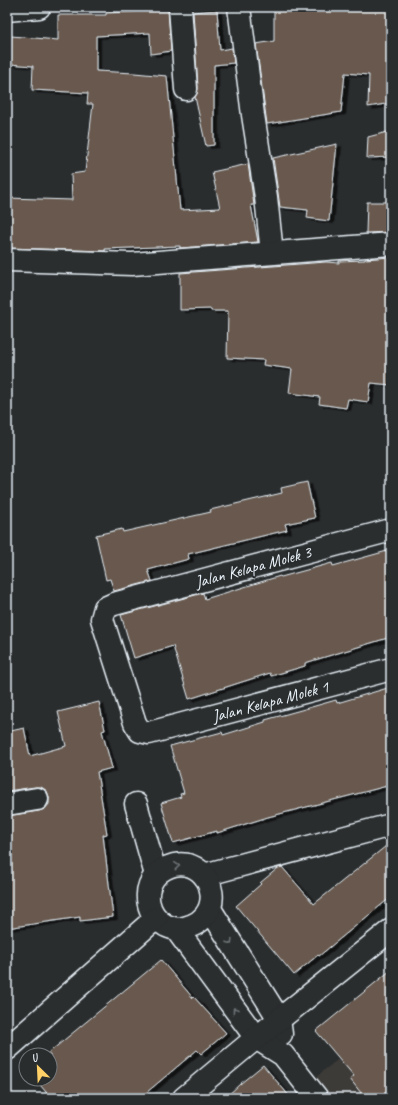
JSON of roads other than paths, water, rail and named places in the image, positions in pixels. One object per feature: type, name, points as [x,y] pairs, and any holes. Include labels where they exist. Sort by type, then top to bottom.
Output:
[{"type":"street","points":[[7,10],[38,7]]},
{"type":"street","points":[[180,7],[186,89]]},
{"type":"street","points":[[239,7],[253,116],[266,197],[272,253]]},
{"type":"street","points":[[7,260],[132,264],[391,244]]},
{"type":"street","name":"Jalan Kelapa Molek 3","points":[[149,733],[140,731],[135,723],[102,619],[105,608],[114,604],[391,530]]},
{"type":"street","name":"Jalan Kelapa Molek 1","points":[[149,733],[391,669]]},
{"type":"street","points":[[7,804],[37,798]]},
{"type":"street","points":[[136,804],[156,875]]},
{"type":"street","points":[[204,875],[391,825]]},
{"type":"street","points":[[180,864],[193,867],[204,875],[209,882],[212,891],[210,909],[204,918],[187,928],[176,929],[165,926],[156,918],[149,908],[147,896],[150,884],[156,875],[167,867],[180,864]]},
{"type":"street","points":[[210,909],[279,1019],[283,1055]]},
{"type":"street","points":[[7,1049],[156,918]]},
{"type":"street","points":[[176,929],[256,1038],[283,1055],[317,1098]]},
{"type":"street","points":[[184,1098],[279,1019],[391,930]]}]
